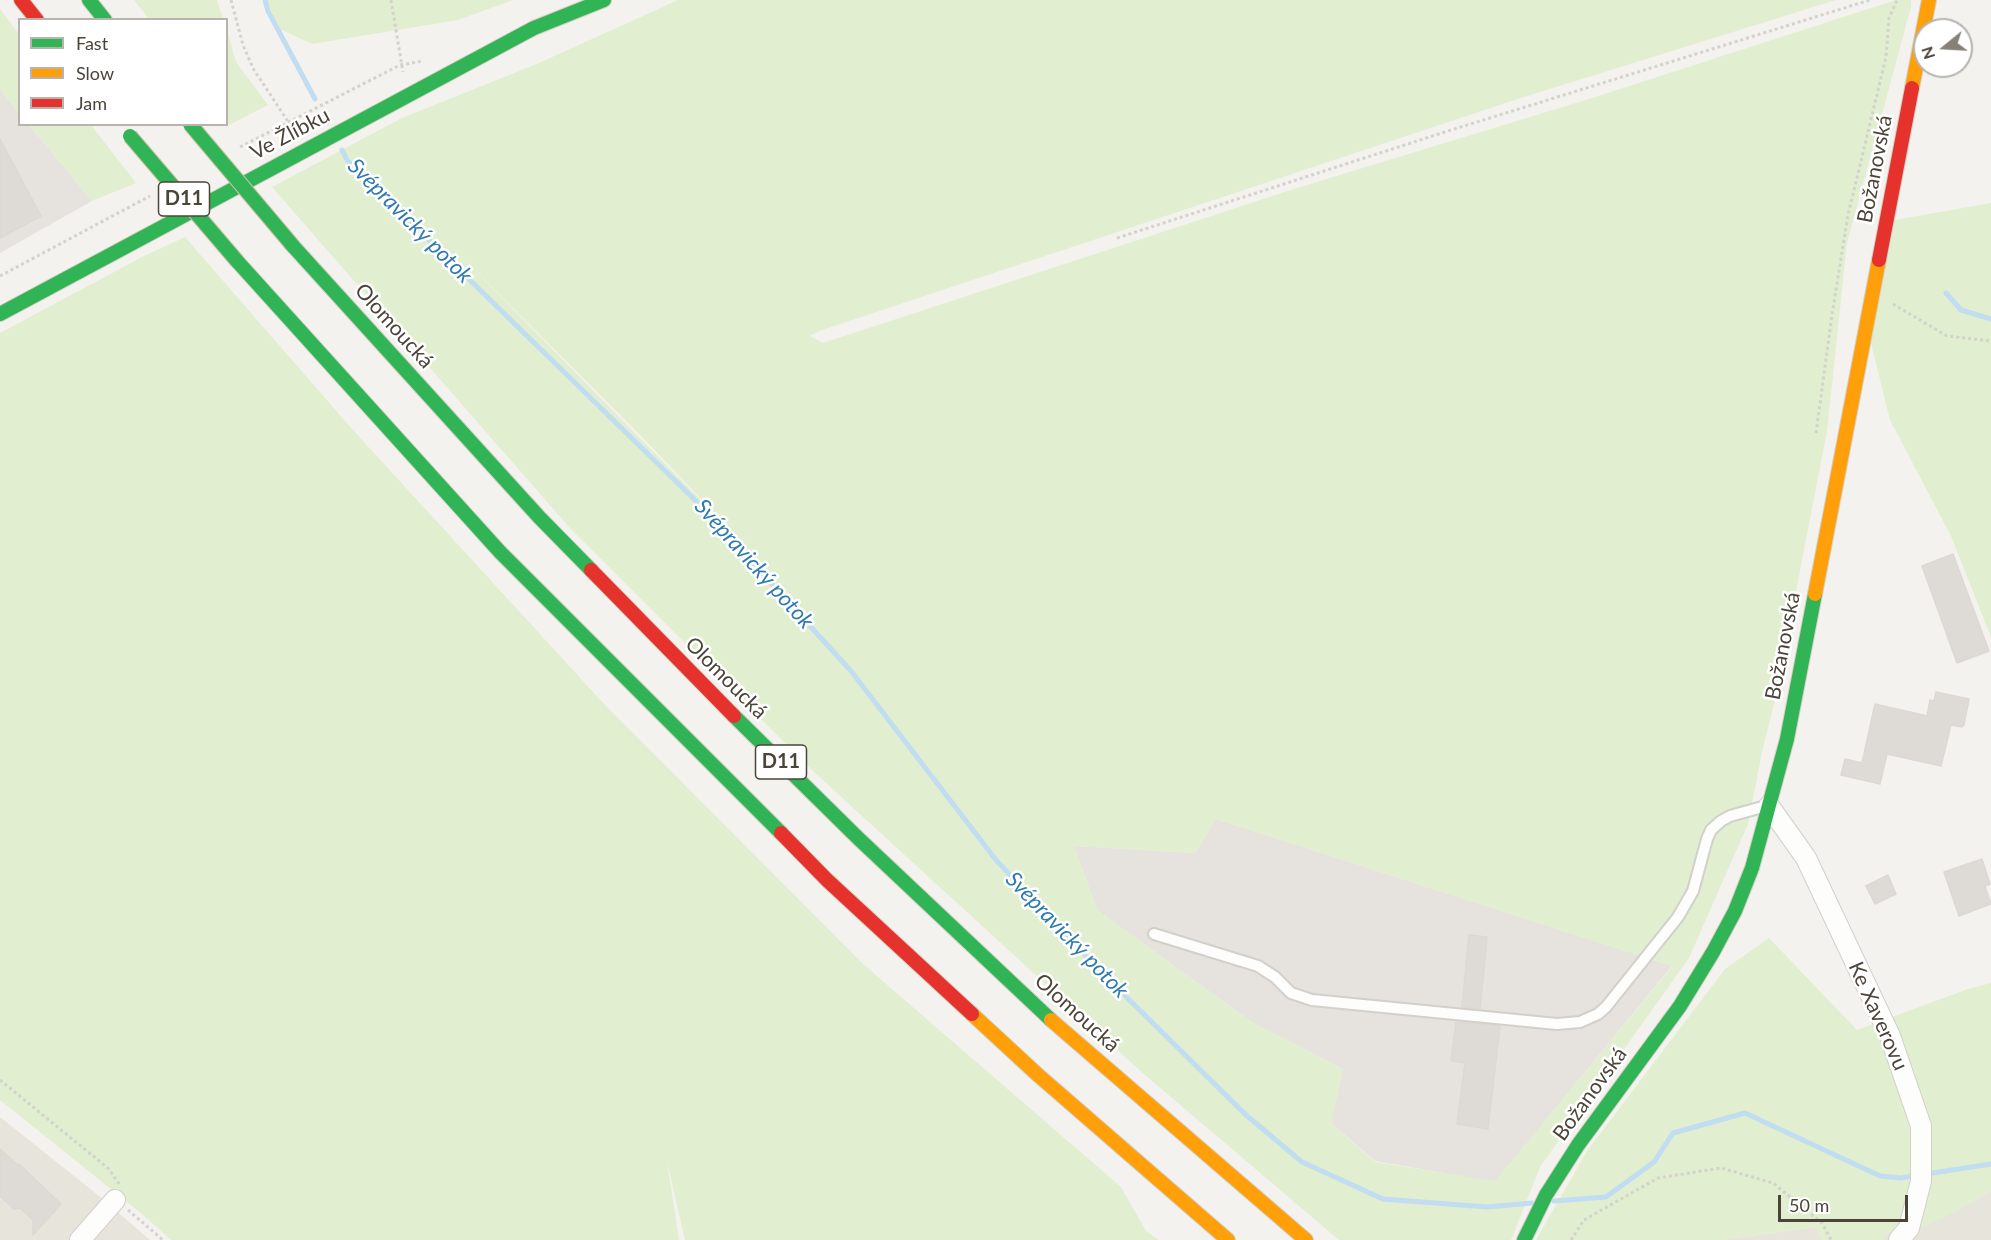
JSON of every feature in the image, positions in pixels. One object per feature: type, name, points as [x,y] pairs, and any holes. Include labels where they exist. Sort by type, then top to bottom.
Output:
[{"type":"main road","points":[[21,0],[35,18]]},
{"type":"main road","points":[[89,0],[103,18]]},
{"type":"main road","name":"Ve Žlíbku","points":[[0,314],[534,28],[604,0]]},
{"type":"main road","name":"Božanovská","points":[[1524,1240],[1536,1213],[1578,1145],[1680,1006],[1713,952],[1752,868],[1787,739],[1929,0]]},
{"type":"main road","name":"D11","points":[[122,126],[237,261],[500,552],[819,872],[1038,1075],[1228,1240]]},
{"type":"main road","name":"Olomoucká","points":[[192,126],[293,246],[538,517],[698,681],[859,839],[1066,1034],[1306,1240]]},
{"type":"street","name":"Ke Xaverovu","points":[[1769,806],[1806,858],[1890,1036],[1921,1126],[1921,1174],[1909,1228],[1899,1240]]},
{"type":"street","points":[[80,1240],[115,1200]]},
{"type":"lane","points":[[1154,934],[1258,966],[1275,977],[1291,993],[1312,1000],[1557,1024],[1580,1022],[1598,1014],[1606,1007],[1677,917],[1693,891],[1711,830],[1730,816],[1769,806]]},
{"type":"path","points":[[231,0],[243,45],[254,70],[289,121],[304,150]]},
{"type":"path","points":[[392,0],[400,65],[411,95]]},
{"type":"path","points":[[1117,238],[1451,130],[1870,0]]},
{"type":"path","points":[[1816,433],[1848,215],[1886,57],[1889,18],[1897,0]]},
{"type":"path","points":[[1873,294],[1947,336],[1991,341]]},
{"type":"path","points":[[0,1080],[109,1169],[120,1185],[115,1200],[163,1240]]},
{"type":"path","points":[[1571,1240],[1584,1220],[1658,1178],[1721,1168],[1773,1183],[1822,1223],[1831,1240]]},
{"type":"shaded area","points":[[0,90],[18,112],[18,126],[30,126],[92,201],[0,253]]},
{"type":"shaded area","points":[[1216,819],[1672,966],[1495,1182],[1375,1161],[1331,1123],[1343,1069],[1253,1023],[1097,910],[1074,846],[1195,853]]},
{"type":"shaded area","points":[[0,1117],[98,1195],[150,1240],[0,1240]]},
{"type":"shaded area","points":[[1991,1191],[1991,1240],[1882,1240],[1888,1233],[1952,1213]]},
{"type":"shaded area","points":[[1816,1227],[1822,1240],[1720,1240]]},
{"type":"green space","points":[[134,0],[217,0],[223,18],[148,18]]},
{"type":"green space","points":[[266,0],[513,0],[458,20],[312,44],[280,29]]},
{"type":"green space","points":[[678,0],[1836,0],[1524,97],[819,331],[810,336],[823,343],[1297,188],[1586,100],[1896,0],[1911,0],[1847,243],[1827,431],[1775,700],[1748,824],[1689,958],[1540,1167],[1511,1240],[1339,1240],[1145,1075],[814,772],[569,527],[272,187],[402,118],[539,63]],"holes":[[[455,250],[643,438],[745,545]],[[1216,819],[1671,966],[1672,967],[1495,1181],[1375,1162],[1331,1123],[1343,1069],[1253,1023],[1097,910],[1074,846],[1195,853]]]},
{"type":"green space","points":[[0,9],[18,33],[18,112],[0,90]]},
{"type":"green space","points":[[228,34],[236,62],[268,105],[229,125]]},
{"type":"green space","points":[[30,126],[92,126],[136,183],[92,201]]},
{"type":"green space","points":[[1991,203],[1991,637],[1951,536],[1890,420],[1871,343],[1895,220]]},
{"type":"green space","points":[[185,237],[352,429],[605,705],[863,964],[1121,1187],[1146,1231],[1159,1240],[685,1240],[667,1161],[679,1240],[171,1240],[0,1100],[0,333],[142,257]]},
{"type":"green space","points":[[1769,938],[1857,1030],[1968,989],[1991,983],[1991,1191],[1901,1238],[1888,1233],[1882,1240],[1822,1240],[1815,1227],[1720,1240],[1536,1240],[1587,1151],[1725,969]]},
{"type":"building","points":[[0,139],[41,216],[0,238]]},
{"type":"building","points":[[1953,554],[1989,651],[1957,663],[1922,566]]},
{"type":"building","points":[[1936,692],[1969,699],[1964,725],[1962,727],[1951,725],[1941,766],[1887,754],[1880,784],[1841,775],[1845,759],[1862,763],[1875,704],[1927,716],[1930,700],[1934,701]]},
{"type":"building","points":[[1982,859],[1990,884],[1985,886],[1991,904],[1959,916],[1944,872]]},
{"type":"building","points":[[1888,875],[1896,894],[1875,904],[1866,886]]},
{"type":"building","points":[[1469,935],[1487,937],[1480,1009],[1462,1007]]},
{"type":"building","points":[[1456,1022],[1500,1026],[1488,1129],[1457,1124],[1465,1063],[1451,1061]]},
{"type":"building","points":[[0,1149],[61,1204],[33,1235],[33,1220],[20,1208],[14,1209],[0,1196]]},
{"type":"waterway","name":"Svépravický potok","points":[[265,0],[268,11],[315,99]]},
{"type":"waterway","name":"Svépravický potok","points":[[323,115],[327,123]]},
{"type":"waterway","name":"Svépravický potok","points":[[342,150],[347,160],[695,500],[851,671],[996,860],[1099,970],[1246,1115],[1302,1162],[1383,1199],[1487,1207],[1532,1203]]},
{"type":"waterway","points":[[1946,293],[1961,310],[1991,319]]},
{"type":"waterway","name":"Svépravický potok","points":[[1554,1201],[1606,1197],[1654,1162],[1673,1133],[1745,1113],[1880,1176],[1901,1178],[1917,1175]]},
{"type":"waterway","name":"Svépravický potok","points":[[1926,1174],[1991,1164]]},
{"type":"traffic: fast","points":[[89,0],[103,18]]},
{"type":"traffic: fast","points":[[0,314],[534,28],[604,0]]},
{"type":"traffic: fast","points":[[192,126],[293,246]]},
{"type":"traffic: fast","points":[[130,136],[237,261]]},
{"type":"traffic: fast","points":[[293,246],[539,517],[591,570]]},
{"type":"traffic: fast","points":[[237,261],[500,552],[781,833]]},
{"type":"traffic: fast","points":[[1524,1240],[1546,1195],[1578,1145],[1680,1006],[1735,911],[1752,868],[1787,739],[1815,594]]},
{"type":"traffic: fast","points":[[734,716],[859,839],[1051,1020]]},
{"type":"traffic: slow","points":[[1912,88],[1929,0]]},
{"type":"traffic: slow","points":[[1815,594],[1879,260]]},
{"type":"traffic: slow","points":[[972,1014],[1038,1075],[1228,1240]]},
{"type":"traffic: slow","points":[[1051,1020],[1306,1240]]},
{"type":"traffic: jam","points":[[21,0],[35,18]]},
{"type":"traffic: jam","points":[[1879,260],[1912,88]]},
{"type":"traffic: jam","points":[[591,570],[734,716]]},
{"type":"traffic: jam","points":[[781,833],[827,880],[972,1014]]}]
